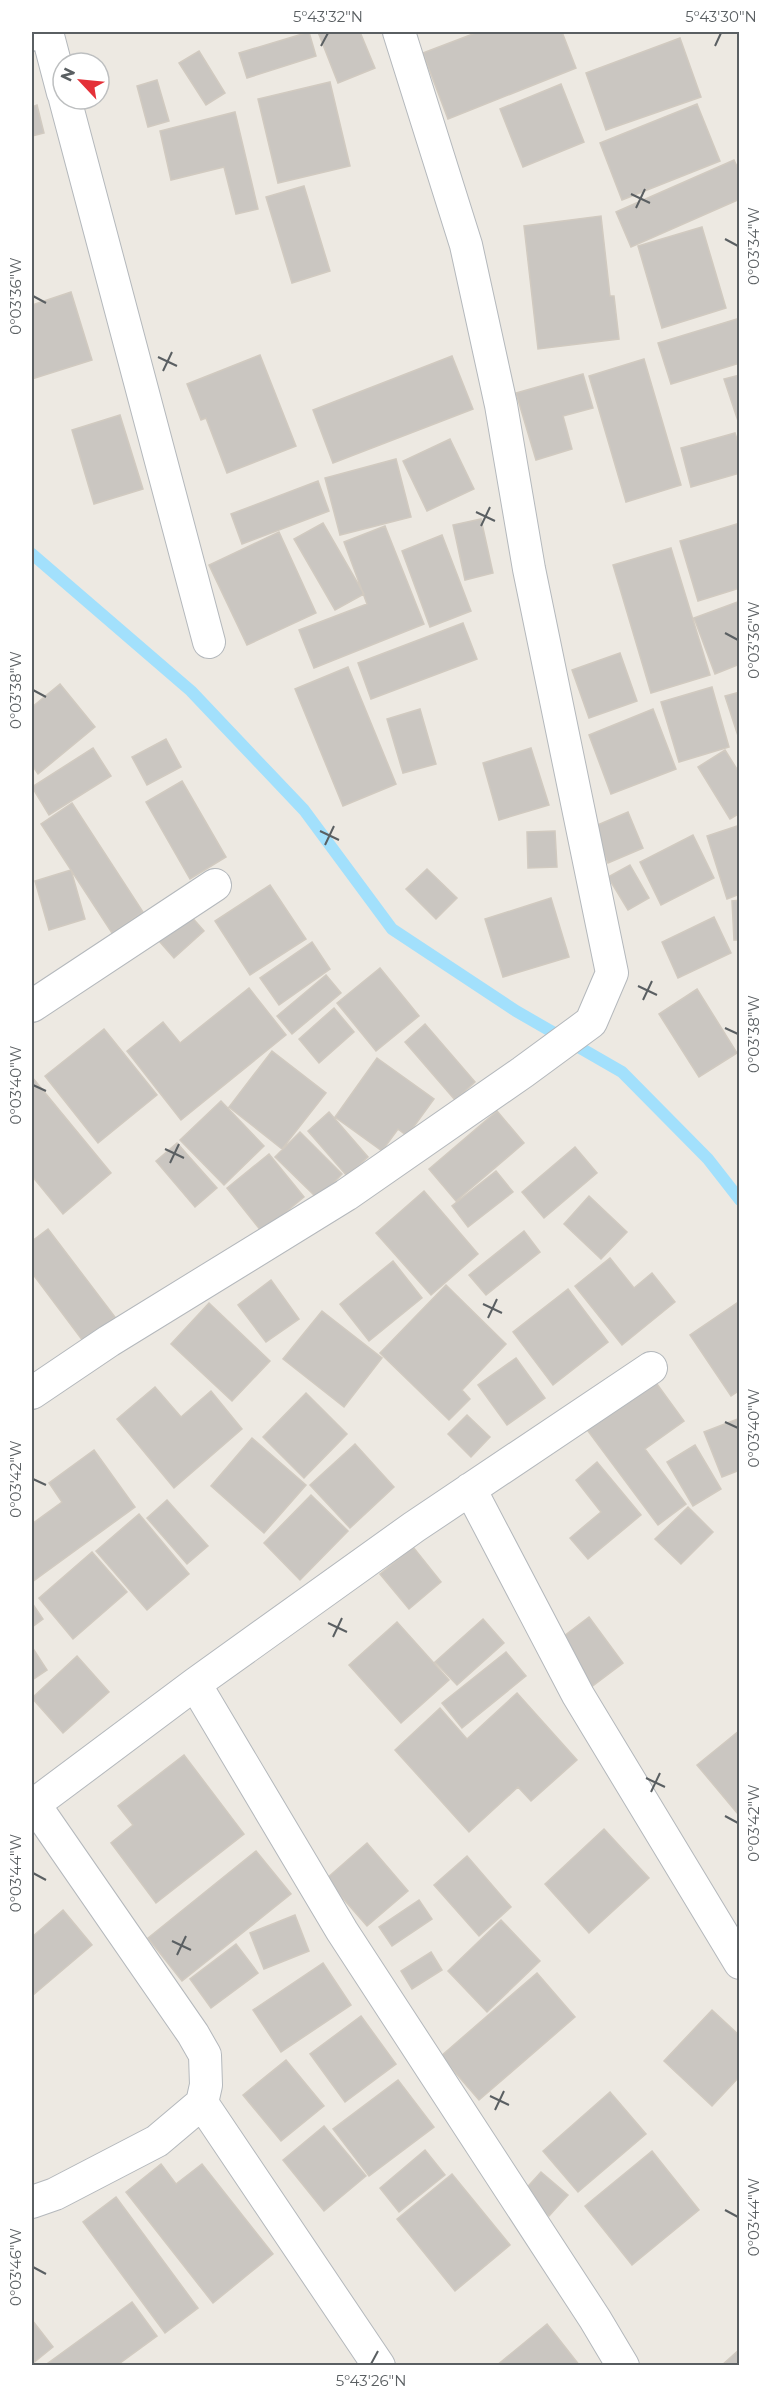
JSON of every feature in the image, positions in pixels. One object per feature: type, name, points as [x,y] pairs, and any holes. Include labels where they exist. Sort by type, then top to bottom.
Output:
[{"type":"main road","points":[[32,34],[37,32]]},
{"type":"street","points":[[47,32],[52,51]]},
{"type":"street","points":[[32,1393],[109,1341],[346,1195],[523,1072],[591,1022],[612,973],[529,569],[501,405],[466,245],[399,32]]},
{"type":"street","points":[[68,111],[209,642]]},
{"type":"street","points":[[32,1006],[215,885]]},
{"type":"street","points":[[32,2202],[55,2194],[157,2141],[202,2103],[206,2085],[204,2055],[194,2034],[33,1805],[195,1683],[470,1489],[651,1368]]},
{"type":"street","points":[[470,1489],[578,1695],[740,1963]]},
{"type":"street","points":[[195,1683],[342,1931],[595,2319],[623,2366]]},
{"type":"street","points":[[202,2103],[379,2366]]},
{"type":"building","points":[[309,32],[316,56],[247,78],[239,53]]},
{"type":"building","points":[[318,32],[360,32],[375,68],[338,83]]},
{"type":"building","points":[[478,32],[562,32],[576,68],[448,119],[423,53]]},
{"type":"building","points":[[680,38],[701,97],[606,130],[586,73]]},
{"type":"building","points":[[199,51],[225,93],[206,105],[179,63]]},
{"type":"building","points":[[157,80],[169,121],[148,127],[137,86]]},
{"type":"building","points":[[330,82],[350,166],[278,183],[258,99]]},
{"type":"building","points":[[561,84],[584,142],[523,167],[500,109]]},
{"type":"building","points":[[697,104],[720,161],[622,200],[600,143]]},
{"type":"building","points":[[37,105],[44,133],[32,136],[32,107]]},
{"type":"building","points":[[235,112],[258,209],[236,214],[224,167],[171,180],[160,131]]},
{"type":"building","points":[[734,160],[740,173],[740,199],[631,247],[616,212]]},
{"type":"building","points":[[304,186],[330,271],[292,283],[266,197]]},
{"type":"building","points":[[601,216],[610,296],[614,296],[619,339],[538,349],[524,226]]},
{"type":"building","points":[[702,227],[726,308],[662,328],[638,246]]},
{"type":"building","points":[[71,292],[92,360],[32,379],[32,305]]},
{"type":"building","points":[[740,318],[740,363],[671,384],[658,343]]},
{"type":"building","points":[[260,355],[296,446],[227,473],[206,418],[201,420],[187,384]]},
{"type":"building","points":[[452,356],[473,409],[333,463],[313,410]]},
{"type":"building","points":[[644,359],[681,485],[626,502],[589,376]]},
{"type":"building","points":[[583,374],[593,408],[563,416],[572,449],[536,460],[516,393]]},
{"type":"building","points":[[740,375],[740,427],[724,379]]},
{"type":"building","points":[[120,415],[143,489],[94,504],[72,430]]},
{"type":"building","points":[[735,433],[740,449],[740,473],[691,487],[681,448]]},
{"type":"building","points":[[450,439],[474,489],[427,511],[403,461]]},
{"type":"building","points":[[396,459],[411,517],[340,535],[325,478]]},
{"type":"building","points":[[318,481],[329,511],[242,544],[231,514]]},
{"type":"building","points":[[481,519],[493,573],[465,580],[453,525]]},
{"type":"building","points":[[323,523],[364,594],[335,610],[294,539]]},
{"type":"building","points":[[740,523],[740,588],[698,601],[680,541]]},
{"type":"building","points":[[385,526],[424,624],[314,668],[299,630],[367,604],[344,542]]},
{"type":"building","points":[[279,532],[316,613],[247,645],[209,565]]},
{"type":"building","points":[[442,535],[471,611],[430,627],[402,551]]},
{"type":"building","points":[[671,548],[710,675],[651,693],[613,565]]},
{"type":"building","points":[[740,601],[740,664],[715,674],[694,618]]},
{"type":"building","points":[[463,623],[477,659],[371,699],[358,663]]},
{"type":"building","points":[[620,653],[637,701],[589,718],[572,670]]},
{"type":"building","points":[[348,667],[396,784],[343,806],[295,689]]},
{"type":"building","points":[[60,684],[95,727],[38,774],[32,765],[32,707]]},
{"type":"building","points":[[712,687],[729,747],[679,762],[661,702]]},
{"type":"building","points":[[740,692],[740,742],[725,696]]},
{"type":"building","points":[[420,709],[436,764],[403,773],[387,719]]},
{"type":"building","points":[[653,709],[676,769],[611,794],[589,735]]},
{"type":"building","points":[[166,739],[181,767],[147,785],[132,757]]},
{"type":"building","points":[[93,748],[111,776],[49,815],[32,787]]},
{"type":"building","points":[[531,748],[549,805],[499,820],[483,763]]},
{"type":"building","points":[[725,750],[740,774],[740,813],[730,819],[698,767]]},
{"type":"building","points":[[182,781],[226,857],[190,879],[146,802]]},
{"type":"building","points":[[72,803],[143,912],[112,933],[41,824]]},
{"type":"building","points":[[628,812],[643,848],[608,863],[593,827]]},
{"type":"building","points":[[740,825],[740,894],[727,899],[707,836]]},
{"type":"building","points":[[555,831],[557,867],[528,868],[527,832]]},
{"type":"building","points":[[693,835],[714,878],[661,905],[640,862]]},
{"type":"building","points":[[630,865],[649,898],[628,910],[608,877]]},
{"type":"building","points":[[427,869],[457,898],[436,919],[406,889]]},
{"type":"building","points":[[71,870],[85,919],[49,930],[35,881]]},
{"type":"building","points":[[270,885],[306,939],[250,975],[215,921]]},
{"type":"building","points":[[551,898],[569,957],[503,977],[485,919]]},
{"type":"building","points":[[740,900],[740,940],[734,940],[732,901]]},
{"type":"building","points":[[182,906],[204,931],[174,958],[152,933]]},
{"type":"building","points":[[714,917],[731,953],[678,978],[662,942]]},
{"type":"building","points":[[312,942],[330,969],[279,1005],[260,978]]},
{"type":"building","points":[[380,968],[419,1016],[376,1051],[337,1003]]},
{"type":"building","points":[[326,975],[341,993],[292,1034],[277,1016]]},
{"type":"building","points":[[249,988],[286,1035],[181,1120],[127,1051],[163,1022],[180,1043]]},
{"type":"building","points":[[697,989],[737,1053],[699,1077],[659,1014]]},
{"type":"building","points":[[334,1008],[354,1032],[319,1063],[299,1039]]},
{"type":"building","points":[[425,1024],[475,1082],[455,1100],[405,1042]]},
{"type":"building","points":[[104,1029],[157,1095],[98,1143],[45,1076]]},
{"type":"building","points":[[272,1051],[326,1093],[282,1149],[229,1107]]},
{"type":"building","points":[[377,1058],[434,1099],[407,1136],[398,1129],[382,1151],[335,1117]]},
{"type":"building","points":[[32,1077],[111,1173],[63,1214],[32,1176]]},
{"type":"building","points":[[221,1101],[264,1146],[224,1185],[180,1140]]},
{"type":"building","points":[[497,1111],[524,1143],[456,1201],[429,1169]]},
{"type":"building","points":[[329,1112],[368,1157],[347,1176],[308,1131]]},
{"type":"building","points":[[300,1132],[342,1174],[318,1199],[275,1157]]},
{"type":"building","points":[[177,1143],[217,1188],[195,1207],[156,1161]]},
{"type":"building","points":[[575,1147],[597,1173],[544,1218],[522,1192]]},
{"type":"building","points":[[269,1154],[304,1197],[262,1232],[227,1188]]},
{"type":"building","points":[[496,1171],[513,1192],[468,1227],[452,1206]]},
{"type":"building","points":[[424,1191],[478,1254],[431,1295],[376,1233]]},
{"type":"building","points":[[589,1196],[627,1232],[601,1259],[564,1224]]},
{"type":"building","points":[[48,1229],[115,1317],[83,1341],[32,1273],[32,1241]]},
{"type":"building","points":[[524,1231],[540,1252],[486,1295],[469,1275]]},
{"type":"building","points":[[610,1258],[634,1288],[652,1273],[675,1302],[622,1345],[575,1286]]},
{"type":"building","points":[[393,1261],[422,1298],[369,1341],[340,1304]]},
{"type":"building","points":[[271,1280],[299,1319],[266,1342],[238,1305]]},
{"type":"building","points":[[446,1285],[506,1344],[462,1390],[470,1399],[449,1420],[380,1353]]},
{"type":"building","points":[[568,1289],[608,1342],[553,1385],[513,1332]]},
{"type":"building","points":[[740,1301],[740,1390],[731,1396],[690,1335]]},
{"type":"building","points":[[209,1303],[270,1361],[232,1401],[171,1344]]},
{"type":"building","points":[[322,1311],[382,1358],[344,1407],[283,1359]]},
{"type":"building","points":[[516,1358],[545,1398],[507,1425],[478,1385]]},
{"type":"building","points":[[646,1369],[684,1421],[645,1449],[686,1504],[658,1525],[579,1419]]},
{"type":"building","points":[[155,1387],[181,1417],[211,1391],[242,1429],[174,1488],[117,1419]]},
{"type":"building","points":[[306,1393],[347,1434],[304,1478],[263,1437]]},
{"type":"building","points":[[467,1415],[490,1437],[471,1457],[448,1434]]},
{"type":"building","points":[[740,1418],[740,1470],[722,1477],[704,1432]]},
{"type":"building","points":[[252,1438],[306,1485],[264,1533],[211,1486]]},
{"type":"building","points":[[355,1444],[394,1487],[350,1528],[310,1485]]},
{"type":"building","points":[[695,1445],[721,1489],[693,1506],[667,1462]]},
{"type":"building","points":[[94,1450],[135,1507],[32,1582],[32,1524],[62,1502],[49,1483]]},
{"type":"building","points":[[597,1462],[641,1515],[588,1559],[570,1538],[601,1512],[576,1480]]},
{"type":"building","points":[[311,1495],[348,1531],[300,1580],[264,1543]]},
{"type":"building","points":[[167,1500],[208,1546],[187,1564],[147,1518]]},
{"type":"building","points":[[688,1507],[713,1532],[681,1564],[655,1539]]},
{"type":"building","points":[[139,1514],[189,1574],[147,1610],[96,1551]]},
{"type":"building","points":[[413,1547],[441,1582],[409,1609],[380,1574]]},
{"type":"building","points":[[92,1552],[127,1592],[73,1639],[39,1598]]},
{"type":"building","points":[[32,1603],[43,1619],[32,1627]]},
{"type":"building","points":[[589,1617],[623,1663],[590,1688],[555,1643]]},
{"type":"building","points":[[483,1619],[504,1643],[457,1685],[435,1662]]},
{"type":"building","points":[[397,1622],[449,1680],[401,1723],[349,1665]]},
{"type":"building","points":[[32,1647],[47,1670],[32,1680]]},
{"type":"building","points":[[506,1652],[526,1676],[462,1728],[442,1703]]},
{"type":"building","points":[[77,1656],[109,1692],[63,1733],[32,1698]]},
{"type":"building","points":[[517,1693],[577,1760],[531,1801],[518,1787],[469,1832],[395,1750],[440,1708],[467,1739]]},
{"type":"building","points":[[740,1730],[740,1813],[738,1814],[697,1765]]},
{"type":"building","points":[[184,1755],[244,1834],[156,1903],[111,1843],[133,1825],[118,1806]]},
{"type":"building","points":[[604,1829],[649,1878],[589,1933],[545,1884]]},
{"type":"building","points":[[367,1843],[408,1891],[367,1926],[326,1879]]},
{"type":"building","points":[[256,1851],[291,1894],[182,1981],[148,1938]]},
{"type":"building","points":[[467,1856],[511,1907],[479,1936],[434,1885]]},
{"type":"building","points":[[419,1900],[432,1919],[392,1946],[379,1927]]},
{"type":"building","points":[[63,1910],[92,1945],[32,1996],[32,1937]]},
{"type":"building","points":[[295,1915],[309,1951],[264,1969],[250,1933]]},
{"type":"building","points":[[501,1920],[540,1961],[487,2012],[448,1971]]},
{"type":"building","points":[[236,1944],[258,1973],[211,2008],[190,1979]]},
{"type":"building","points":[[431,1952],[442,1970],[412,1989],[401,1971]]},
{"type":"building","points":[[323,1963],[351,2005],[281,2052],[253,2010]]},
{"type":"building","points":[[537,1973],[575,2017],[479,2100],[441,2056]]},
{"type":"building","points":[[712,2010],[740,2036],[740,2076],[712,2106],[664,2061]]},
{"type":"building","points":[[361,2016],[396,2064],[345,2102],[310,2054]]},
{"type":"building","points":[[286,2060],[324,2106],[281,2141],[243,2095]]},
{"type":"building","points":[[398,2080],[434,2127],[369,2176],[333,2129]]},
{"type":"building","points":[[610,2092],[646,2134],[578,2192],[543,2151]]},
{"type":"building","points":[[324,2126],[366,2176],[324,2211],[283,2160]]},
{"type":"building","points":[[425,2150],[445,2175],[399,2212],[380,2188]]},
{"type":"building","points":[[652,2151],[699,2210],[632,2265],[585,2206]]},
{"type":"building","points":[[161,2164],[176,2184],[202,2164],[273,2254],[213,2303],[126,2192]]},
{"type":"building","points":[[541,2172],[568,2195],[549,2216],[522,2193]]},
{"type":"building","points":[[452,2174],[510,2245],[455,2291],[397,2219]]},
{"type":"building","points":[[116,2197],[198,2308],[165,2333],[83,2222]]},
{"type":"building","points":[[132,2302],[157,2336],[116,2366],[44,2366]]},
{"type":"building","points":[[32,2320],[53,2347],[32,2364]]},
{"type":"building","points":[[547,2324],[580,2366],[496,2366]]},
{"type":"building","points":[[740,2349],[740,2366],[721,2366]]},
{"type":"waterway","points":[[32,554],[191,691],[304,810],[392,929],[516,1011],[622,1072],[708,1159],[740,1200]]}]
